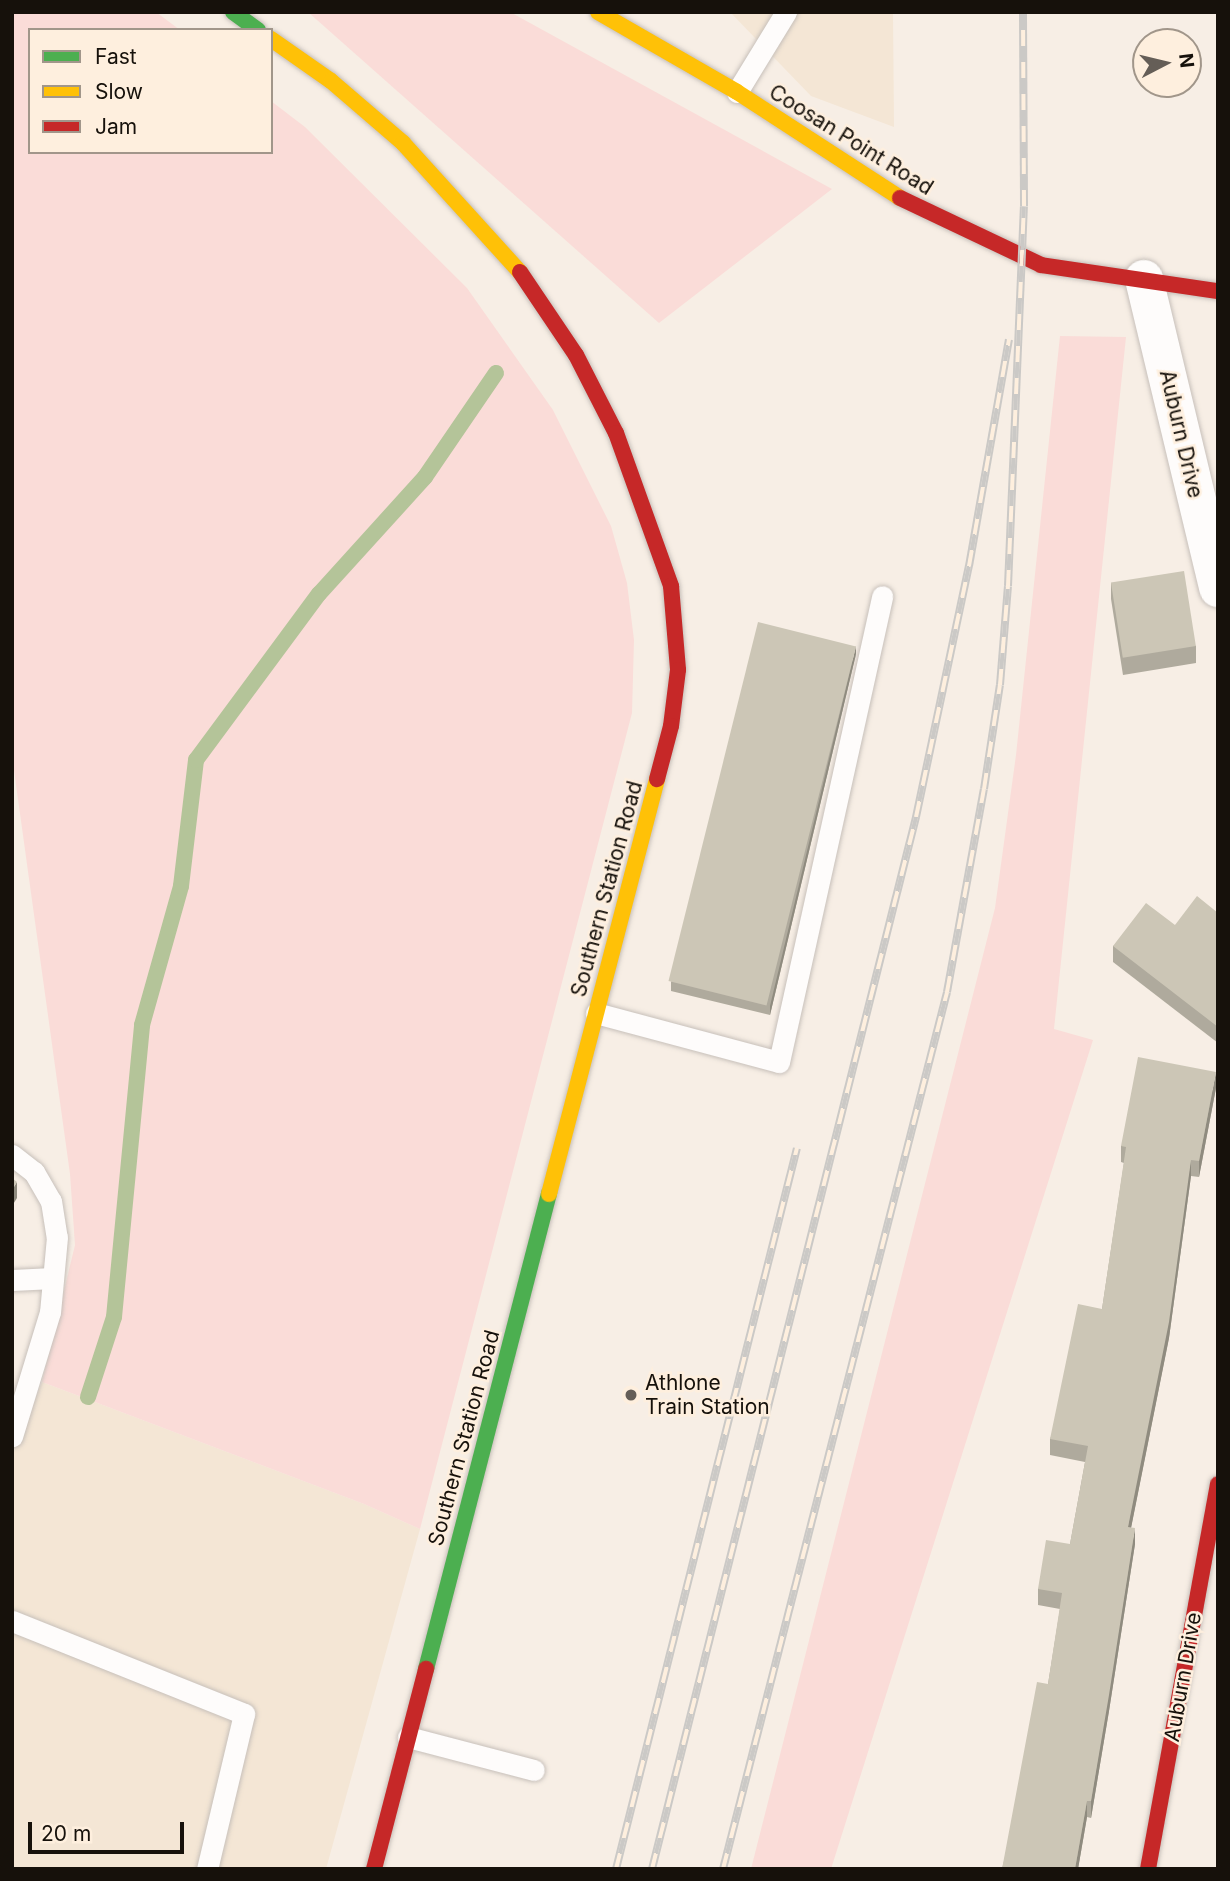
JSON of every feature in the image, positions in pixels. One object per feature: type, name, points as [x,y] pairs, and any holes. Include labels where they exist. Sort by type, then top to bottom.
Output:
[{"type":"street","points":[[233,12],[255,28]]},
{"type":"street","name":"Coosan Point Road","points":[[598,12],[737,92],[912,206],[1041,265],[1218,291]]},
{"type":"street","name":"Southern Station Road","points":[[273,40],[331,81],[403,144],[492,238],[535,291],[576,355],[616,433],[650,522],[671,586],[678,670],[671,726],[374,1869]]},
{"type":"street","name":"Auburn Drive","points":[[1144,279],[1218,588]]},
{"type":"street","name":"Auburn Drive","points":[[1148,1869],[1218,1484]]},
{"type":"lane","points":[[737,92],[786,12]]},
{"type":"lane","points":[[596,1013],[779,1062],[882,596]]},
{"type":"lane","points":[[12,1155],[34,1172],[51,1201],[57,1237],[50,1312],[12,1436]]},
{"type":"lane","points":[[12,1280],[52,1278]]},
{"type":"lane","points":[[12,1621],[244,1714],[207,1869]]},
{"type":"lane","points":[[408,1737],[534,1770]]},
{"type":"shaded area","points":[[12,12],[156,12],[177,28],[28,28],[28,154],[273,154],[273,103],[305,127],[467,288],[553,410],[611,526],[627,583],[634,640],[632,713],[420,1529],[364,1504],[42,1382],[75,1245],[70,1174],[12,756]]},
{"type":"shaded area","points":[[308,12],[510,12],[832,189],[659,323]]},
{"type":"shaded area","points":[[730,12],[893,12],[894,127],[811,96]]},
{"type":"shaded area","points":[[1060,336],[1126,337],[1054,1029],[1093,1040],[831,1869],[751,1869],[995,908],[1016,755]]},
{"type":"shaded area","points":[[42,1382],[364,1504],[420,1529],[326,1869],[12,1869],[12,1456]]},
{"type":"building","points":[[1184,571],[1196,646],[1123,658],[1111,583]]},
{"type":"building","points":[[758,622],[856,646],[766,1005],[668,981]]},
{"type":"building","points":[[1197,896],[1218,913],[1218,1027],[1113,946],[1146,903],[1175,925]]},
{"type":"building","points":[[1138,1057],[1216,1072],[1199,1161],[1191,1160],[1169,1322],[1128,1527],[1135,1528],[1109,1695],[1091,1801],[1087,1801],[1075,1869],[1002,1869],[1037,1682],[1048,1684],[1062,1593],[1038,1589],[1046,1540],[1070,1544],[1088,1446],[1050,1439],[1078,1304],[1102,1309],[1126,1147],[1121,1146]]},
{"type":"waterway","points":[[88,1397],[114,1317],[142,1025],[181,886],[196,760],[319,594],[425,477],[496,373]]},
{"type":"railway","points":[[723,1869],[947,992],[984,789],[1000,685],[1008,586],[1024,206],[1023,12]]},
{"type":"railway","points":[[652,1869],[916,817],[969,566],[1009,339]]},
{"type":"railway","points":[[616,1869],[797,1148]]},
{"type":"traffic: fast","points":[[233,12],[255,28]]},
{"type":"traffic: fast","points":[[426,1669],[549,1194]]},
{"type":"traffic: slow","points":[[598,12],[737,92],[900,198]]},
{"type":"traffic: slow","points":[[273,40],[331,81],[403,143],[520,272]]},
{"type":"traffic: slow","points":[[549,1194],[657,779]]},
{"type":"traffic: jam","points":[[900,198],[1041,265],[1218,291]]},
{"type":"traffic: jam","points":[[520,272],[576,355],[616,433],[671,586],[678,670],[671,726],[657,779]]},
{"type":"traffic: jam","points":[[1148,1869],[1218,1484]]},
{"type":"traffic: jam","points":[[374,1869],[426,1669]]},
{"type":"place","name":"Athlone Train Station","points":[[631,1395]]}]
